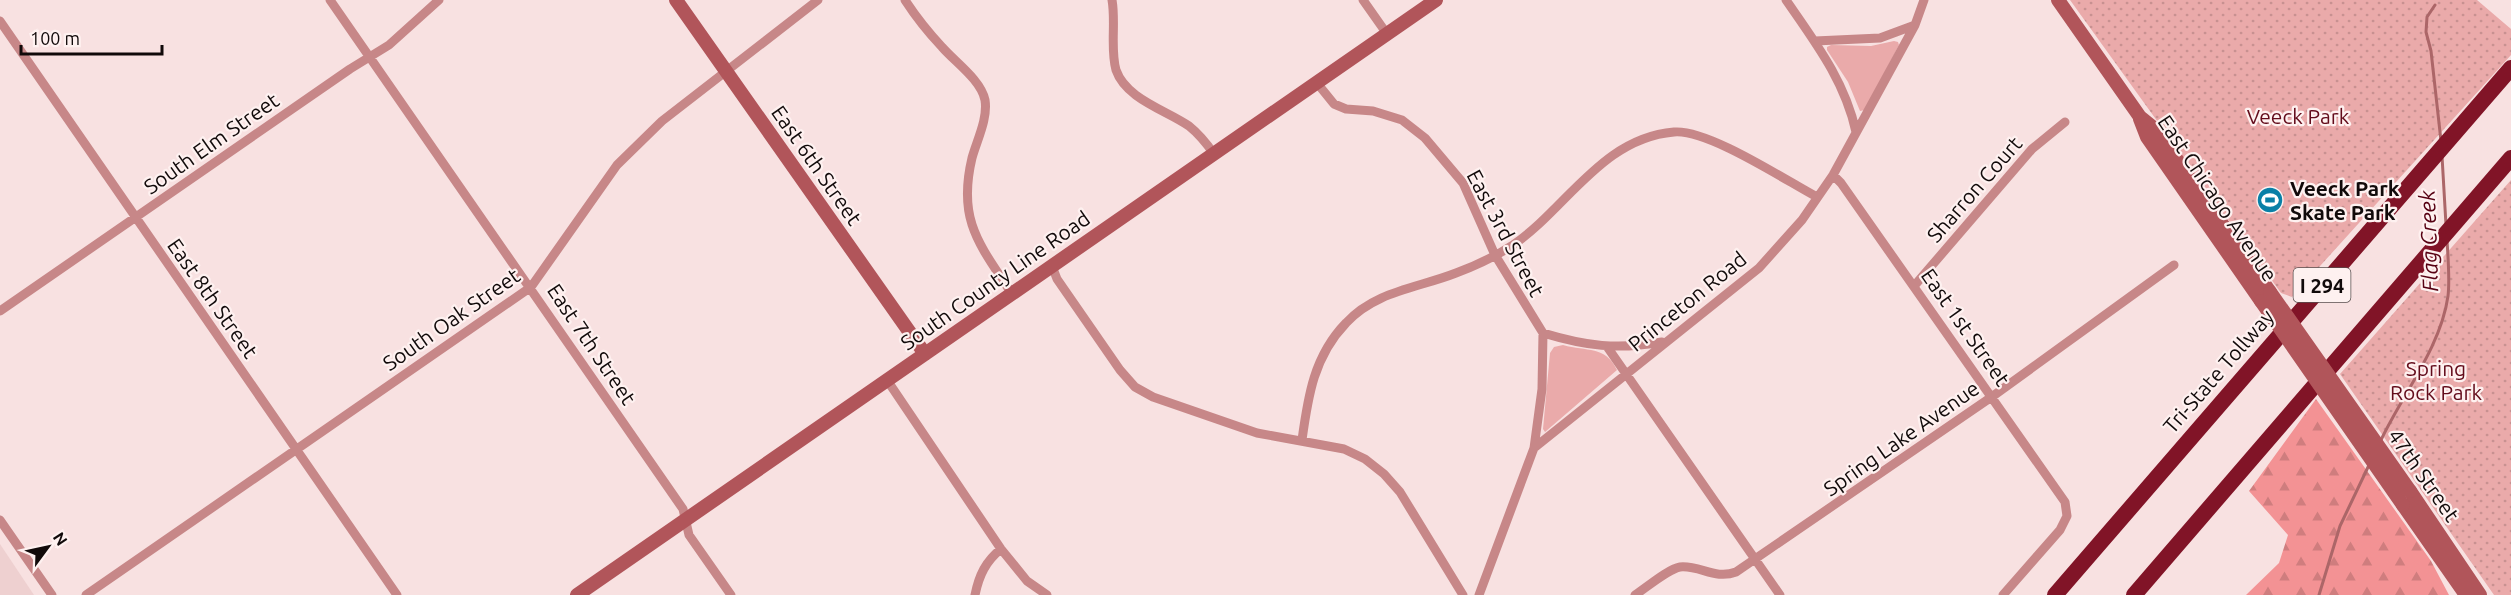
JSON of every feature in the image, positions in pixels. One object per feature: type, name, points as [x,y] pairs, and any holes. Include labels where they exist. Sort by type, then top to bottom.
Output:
[{"type":"highway","name":"Tri-State Tollway","points":[[2055,595],[2511,68]]},
{"type":"highway","name":"I 294","points":[[2133,595],[2511,158]]},
{"type":"main road","name":"East 6th Street","points":[[676,0],[925,354]]},
{"type":"main road","name":"South County Line Road","points":[[576,595],[1436,0]]},
{"type":"main road","name":"East Chicago Avenue","points":[[2058,0],[2140,117],[2156,130],[2266,296]]},
{"type":"main road","name":"47th Street","points":[[2266,296],[2410,491],[2481,595]]},
{"type":"main road","name":"47th Street","points":[[2266,296],[2403,505],[2466,595]]},
{"type":"street","name":"East 7th Street","points":[[330,0],[683,509],[690,535],[731,595]]},
{"type":"street","name":"South Elm Street","points":[[0,311],[390,45],[439,0]]},
{"type":"street","name":"South Oak Street","points":[[86,595],[531,287],[617,165],[662,121],[818,0]]},
{"type":"street","points":[[904,0],[924,26],[982,90],[985,110],[972,158],[966,191],[967,202],[977,241],[1012,294]]},
{"type":"street","points":[[1112,0],[1114,60],[1121,80],[1136,94],[1190,127],[1214,154]]},
{"type":"street","points":[[1364,0],[1387,34]]},
{"type":"street","points":[[1786,0],[1836,75],[1846,96],[1856,132]]},
{"type":"street","name":"Princeton Road","points":[[1534,448],[1759,267],[1802,220],[1833,175],[1915,25],[1924,0]]},
{"type":"street","name":"East 8th Street","points":[[0,21],[397,595]]},
{"type":"street","points":[[1815,41],[1880,38],[1915,25]]},
{"type":"street","name":"East 3rd Street","points":[[1317,83],[1334,104],[1346,109],[1373,111],[1402,120],[1425,138],[1463,183],[1495,255],[1543,333]]},
{"type":"street","name":"Sharron Court","points":[[1914,285],[2032,149],[2066,122]]},
{"type":"street","points":[[1302,440],[1314,374],[1324,352],[1347,321],[1382,296],[1456,273],[1495,255],[1531,232],[1606,160],[1626,147],[1649,137],[1675,132],[1692,134],[1732,151],[1818,197]]},
{"type":"street","name":"East 1st Street","points":[[1833,175],[1993,396],[2065,502],[2067,516],[2060,530],[2003,595]]},
{"type":"street","name":"Spring Lake Avenue","points":[[1635,595],[1675,569],[1682,567],[1715,576],[1727,576],[1755,560],[1993,396],[2174,265]]},
{"type":"street","points":[[1052,266],[1057,279],[1120,370],[1135,387],[1224,423],[1257,433],[1344,449],[1365,459],[1384,474],[1400,492],[1463,595]]},
{"type":"street","points":[[1479,595],[1534,448],[1542,388],[1543,333],[1580,344],[1608,348],[1664,342]]},
{"type":"street","points":[[1608,348],[1780,595]]},
{"type":"street","points":[[887,380],[1001,549],[1027,581],[1047,595]]},
{"type":"street","points":[[0,520],[52,595]]},
{"type":"street","points":[[975,595],[981,572],[989,559],[1001,549]]},
{"type":"shaded area","points":[[0,544],[34,595],[0,595]]},
{"type":"green space","name":"Veeck Park","points":[[2070,0],[2477,0],[2511,29],[2511,55],[2292,297],[2281,293]]},
{"type":"green space","points":[[1894,41],[1899,45],[1865,110],[1860,111],[1848,82],[1827,47],[1831,45],[1871,46]]},
{"type":"green space","name":"Spring Rock Park","points":[[2511,180],[2511,595],[2494,595],[2340,374]]},
{"type":"green space","points":[[1563,345],[1601,353],[1612,362],[1617,370],[1545,432],[1543,429],[1550,353],[1554,347]]},
{"type":"green space","points":[[2316,399],[2431,561],[2449,595],[2246,595],[2279,563],[2288,535],[2249,491]]},
{"type":"waterway","name":"Flag Creek","points":[[2435,5],[2427,17],[2426,32],[2431,51],[2441,141]]},
{"type":"waterway","name":"Flag Creek","points":[[2442,156],[2446,225]]},
{"type":"waterway","name":"Flag Creek","points":[[2381,440],[2438,334],[2449,289],[2447,240]]},
{"type":"waterway","name":"Flag Creek","points":[[2319,595],[2340,526],[2369,465]]},
{"type":"place","name":"Veeck Park Skate Park","points":[[2270,200]]}]
